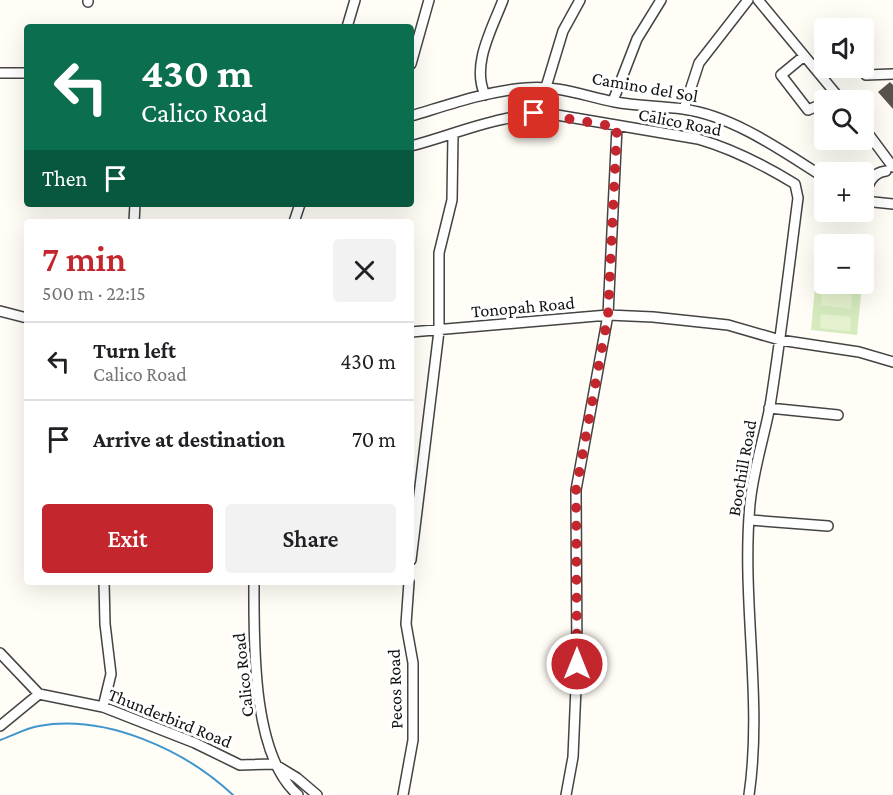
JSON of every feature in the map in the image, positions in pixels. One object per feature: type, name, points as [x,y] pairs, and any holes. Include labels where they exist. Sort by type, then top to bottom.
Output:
[{"type":"street","points":[[348,24],[355,0]]},
{"type":"street","points":[[414,53],[429,0]]},
{"type":"street","points":[[485,95],[480,82],[480,67],[503,0]]},
{"type":"street","points":[[546,87],[563,31],[580,0]]},
{"type":"street","points":[[612,101],[637,39],[661,0]]},
{"type":"street","points":[[684,109],[699,63],[748,0]]},
{"type":"street","points":[[758,0],[833,90]]},
{"type":"street","points":[[804,56],[781,75],[808,110],[814,107]]},
{"type":"street","points":[[0,73],[24,73]]},
{"type":"street","points":[[874,75],[893,74]]},
{"type":"street","name":"Camino del Sol","points":[[414,115],[485,95],[546,87],[612,101],[684,109],[718,118],[746,131],[814,171]]},
{"type":"street","name":"Calico Road","points":[[414,145],[505,116],[534,113],[698,139],[762,164],[795,184]]},
{"type":"street","points":[[566,795],[573,757],[577,664],[576,490],[608,315],[617,127]]},
{"type":"street","points":[[414,535],[439,331],[439,253],[452,200],[453,134]]},
{"type":"street","points":[[874,140],[884,153],[889,168],[874,176]]},
{"type":"street","name":"Boothill Road","points":[[749,795],[753,771],[746,575],[750,503],[780,340],[798,198],[795,184]]},
{"type":"street","points":[[874,202],[893,204]]},
{"type":"street","points":[[0,311],[24,317]]},
{"type":"street","name":"Tonopah Road","points":[[414,332],[608,315],[728,325],[780,340],[859,352],[893,362]]},
{"type":"street","points":[[769,408],[838,416]]},
{"type":"street","points":[[750,520],[828,526]]},
{"type":"street","points":[[103,707],[111,674],[105,624],[104,585]]},
{"type":"street","name":"Calico Road","points":[[254,585],[258,689],[274,764]]},
{"type":"street","name":"Pecos Road","points":[[403,795],[413,740],[413,663],[406,624],[409,585]]},
{"type":"street","points":[[0,652],[39,694],[0,726]]},
{"type":"street","name":"Thunderbird Road","points":[[39,694],[103,707],[195,743],[240,765],[274,764]]},
{"type":"street","points":[[274,764],[298,795]]},
{"type":"street","points":[[274,764],[297,778],[317,795]]},
{"type":"green space","points":[[814,294],[861,294],[857,335],[811,330]]},
{"type":"green space","points":[[822,294],[852,295],[851,309],[821,305]]},
{"type":"green space","points":[[821,314],[851,317],[850,331],[820,328]]},
{"type":"building","points":[[890,82],[893,85],[893,109],[878,92]]},
{"type":"waterway","points":[[0,740],[39,726],[91,725],[117,731],[168,750],[214,779],[233,795]]},
{"type":"route","points":[[534,113],[557,115],[617,127],[608,315],[576,490],[574,525],[577,576],[577,664]]}]
